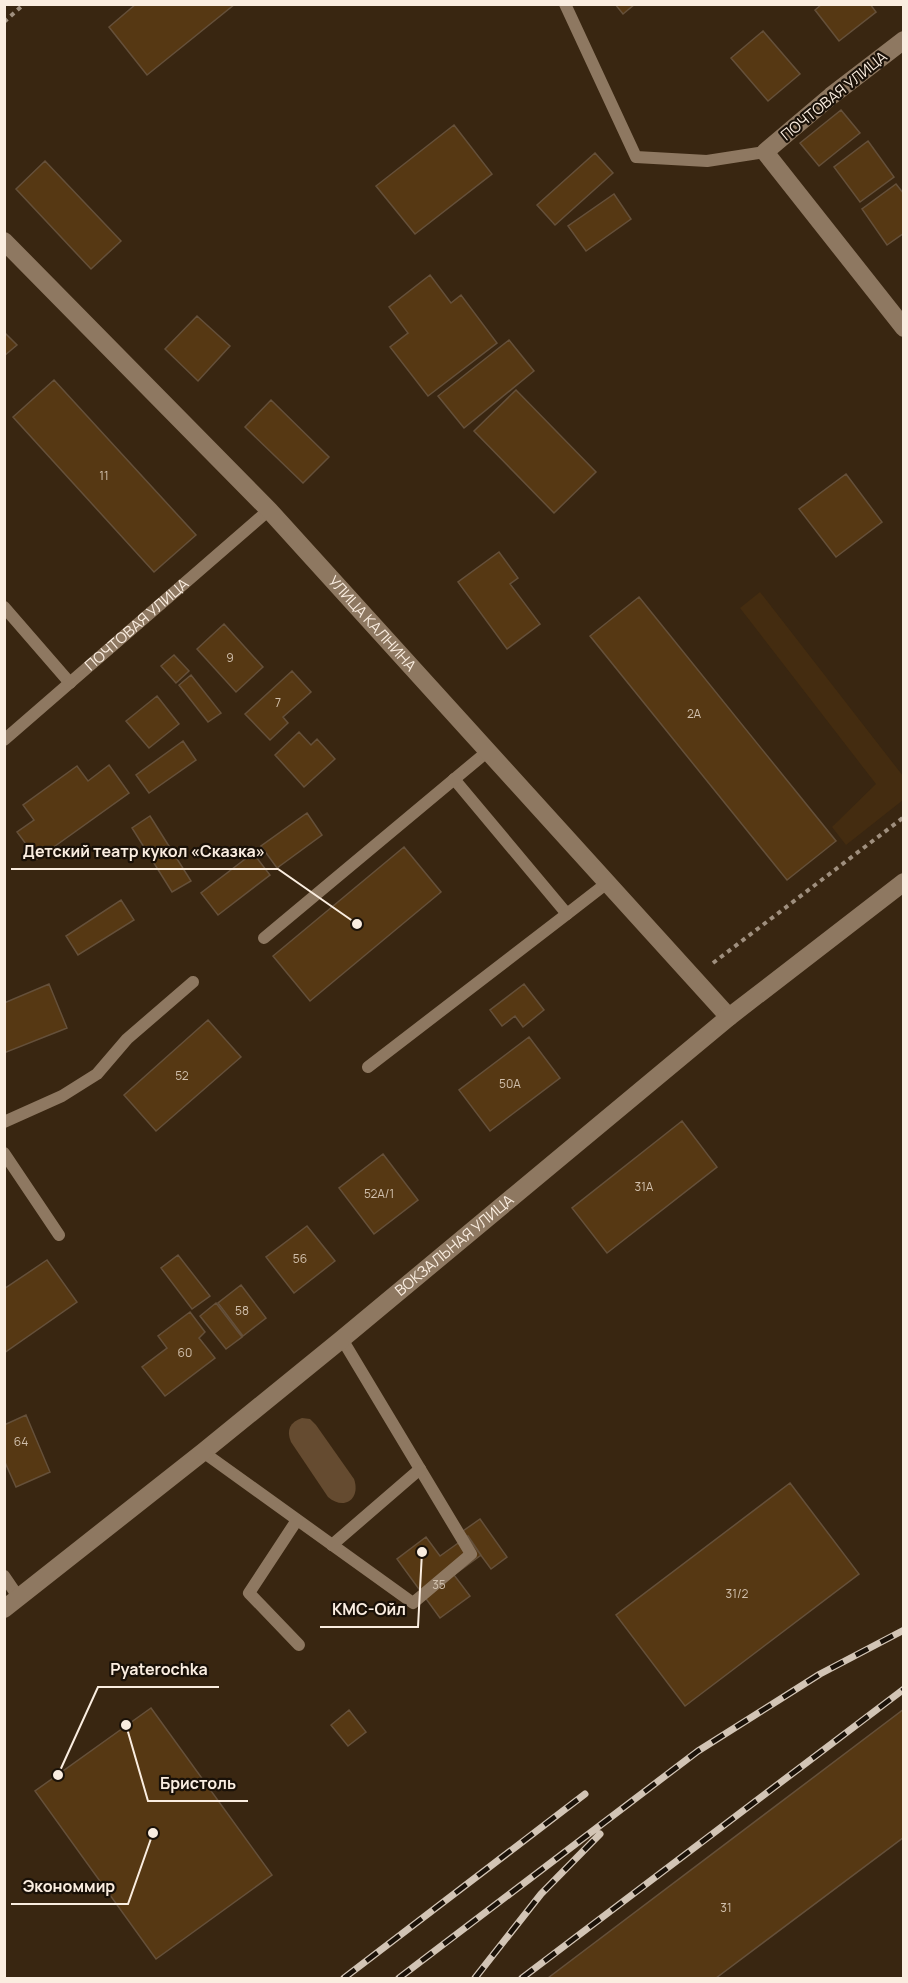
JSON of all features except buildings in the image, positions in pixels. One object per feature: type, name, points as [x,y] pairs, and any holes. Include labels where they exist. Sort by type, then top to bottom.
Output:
[{"type":"street","name":"ПОЧТОВАЯ УЛИЦА","points":[[765,152],[831,96],[903,40]]},
{"type":"street","points":[[765,152],[903,328]]},
{"type":"street","name":"УЛИЦА КАЛНИНА","points":[[4,241],[269,510],[729,1017]]},
{"type":"street","name":"ВОКЗАЛЬНАЯ УЛИЦА","points":[[12,1603],[342,1340],[729,1017],[903,882]]},
{"type":"lane","points":[[565,4],[636,157],[707,161],[765,152]]},
{"type":"lane","name":"ПОЧТОВАЯ УЛИЦА","points":[[4,740],[269,510]]},
{"type":"lane","points":[[4,607],[70,683]]},
{"type":"lane","points":[[264,938],[488,751]]},
{"type":"lane","points":[[454,779],[567,914]]},
{"type":"lane","points":[[368,1067],[607,883]]},
{"type":"lane","points":[[4,1122],[63,1096],[98,1074],[128,1039],[193,982]]},
{"type":"lane","points":[[4,1153],[59,1235]]},
{"type":"lane","points":[[204,1452],[413,1603],[471,1554],[342,1340]]},
{"type":"lane","points":[[333,1545],[420,1469]]},
{"type":"lane","points":[[297,1520],[249,1593],[299,1645]]},
{"type":"lane","points":[[4,1576],[12,1603]]},
{"type":"path","points":[[4,22],[24,4]]},
{"type":"path","points":[[693,978],[903,817]]},
{"type":"shaded area","points":[[760,592],[903,776],[903,800],[846,845],[832,827],[876,784],[740,608]]},
{"type":"shaded area","points":[[302,1418],[310,1419],[316,1425],[354,1479],[355,1492],[350,1501],[340,1503],[328,1497],[291,1442],[290,1427]]},
{"type":"railway","points":[[399,1978],[698,1751],[820,1674],[904,1630]]},
{"type":"railway","points":[[522,1978],[904,1689]]},
{"type":"railway","points":[[344,1978],[585,1794]]},
{"type":"railway","points":[[475,1978],[541,1894],[600,1834]]},
{"type":"place","name":"Детский театр кукол «Сказка»","points":[[357,924]]},
{"type":"place","name":"КМС-Ойл","points":[[422,1552]]},
{"type":"place","name":"Бристоль","points":[[126,1725]]},
{"type":"place","name":"Pyaterochka","points":[[58,1775]]},
{"type":"place","name":"Экономмир","points":[[153,1833]]}]
